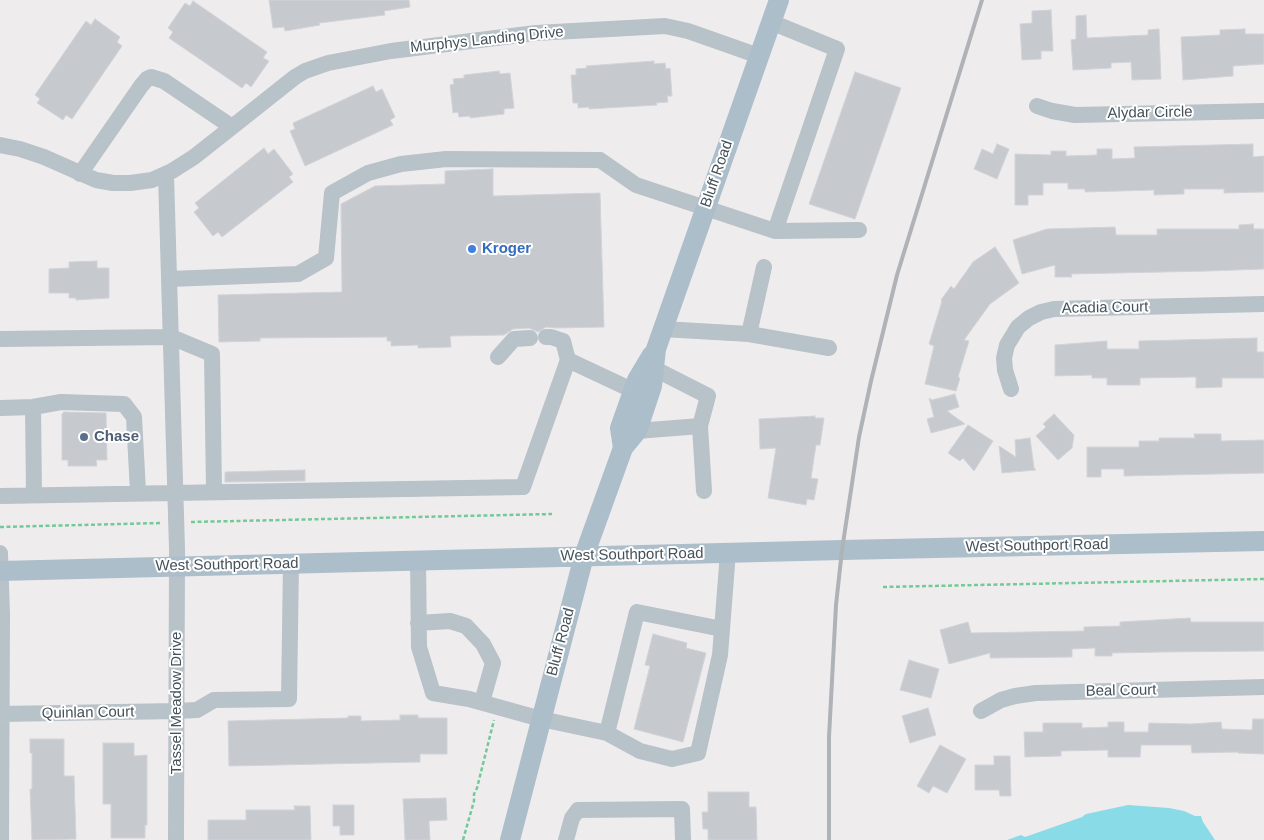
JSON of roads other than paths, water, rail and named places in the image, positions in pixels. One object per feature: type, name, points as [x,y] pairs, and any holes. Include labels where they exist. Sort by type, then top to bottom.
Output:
[{"type":"main road","name":"Bluff Road","points":[[510,840],[584,556],[623,448],[637,431],[652,386],[655,359],[663,328],[779,0]]},
{"type":"main road","name":"Bluff Road","points":[[623,448],[620,428],[632,390],[637,380],[655,359]]},
{"type":"main road","name":"West Southport Road","points":[[0,565],[177,566],[1264,541]]},
{"type":"street","points":[[771,22],[837,49],[775,231]]},
{"type":"street","name":"Murphys Landing Drive","points":[[0,145],[38,155],[80,174],[101,181],[121,184],[146,181],[166,175],[188,162],[305,70],[328,63],[391,51],[536,32],[665,26],[688,31],[759,56]]},
{"type":"street","points":[[80,174],[141,86],[149,78],[164,81],[232,127]]},
{"type":"street","name":"Alydar Circle","points":[[1037,106],[1075,115],[1264,110]]},
{"type":"street","points":[[169,279],[298,274],[326,258],[332,193],[368,173],[401,164],[446,159],[600,160],[636,185],[775,231],[860,230]]},
{"type":"street","name":"Tassel Meadow Drive","points":[[166,175],[177,566],[176,840]]},
{"type":"street","points":[[748,334],[764,268]]},
{"type":"street","name":"Acadia Court","points":[[1011,389],[1004,370],[1007,345],[1018,327],[1029,318],[1041,312],[1054,309],[1264,304]]},
{"type":"street","points":[[663,328],[748,334],[829,348]]},
{"type":"street","points":[[0,339],[171,337],[212,354],[214,491]]},
{"type":"street","points":[[0,496],[523,486],[568,360],[563,341],[551,337],[514,338],[498,357]]},
{"type":"street","points":[[655,359],[708,396],[700,426],[704,491]]},
{"type":"street","points":[[568,360],[632,390]]},
{"type":"street","points":[[0,408],[34,407],[61,402],[124,404],[134,418],[138,492]]},
{"type":"street","points":[[34,407],[34,495]]},
{"type":"street","points":[[637,431],[700,426]]},
{"type":"street","points":[[418,560],[419,647],[433,693],[490,704],[541,719],[608,733],[640,751],[672,759],[698,753],[720,655],[728,552]]},
{"type":"street","name":"Quinlan Court","points":[[1,714],[177,712],[197,710],[214,700],[289,699],[291,563]]},
{"type":"street","points":[[0,565],[2,615],[1,840]]},
{"type":"street","points":[[608,733],[637,612],[722,629]]},
{"type":"street","points":[[418,623],[450,620],[466,626],[483,644],[493,663],[490,704]]},
{"type":"street","name":"Beal Court","points":[[981,711],[1001,700],[1036,693],[1264,687]]},
{"type":"street","points":[[566,840],[572,818],[578,810],[682,809],[682,840]]},
{"type":"water","points":[[1128,805],[1169,808],[1201,816],[1215,840],[1007,840],[1021,835],[1025,837],[1086,814]]},
{"type":"railway","points":[[829,840],[829,737],[836,605],[842,550],[859,437],[897,275],[982,0]]},
{"type":"place","name":"Kroger","points":[[472,249]]},
{"type":"place","name":"Chase","points":[[84,437]]}]
